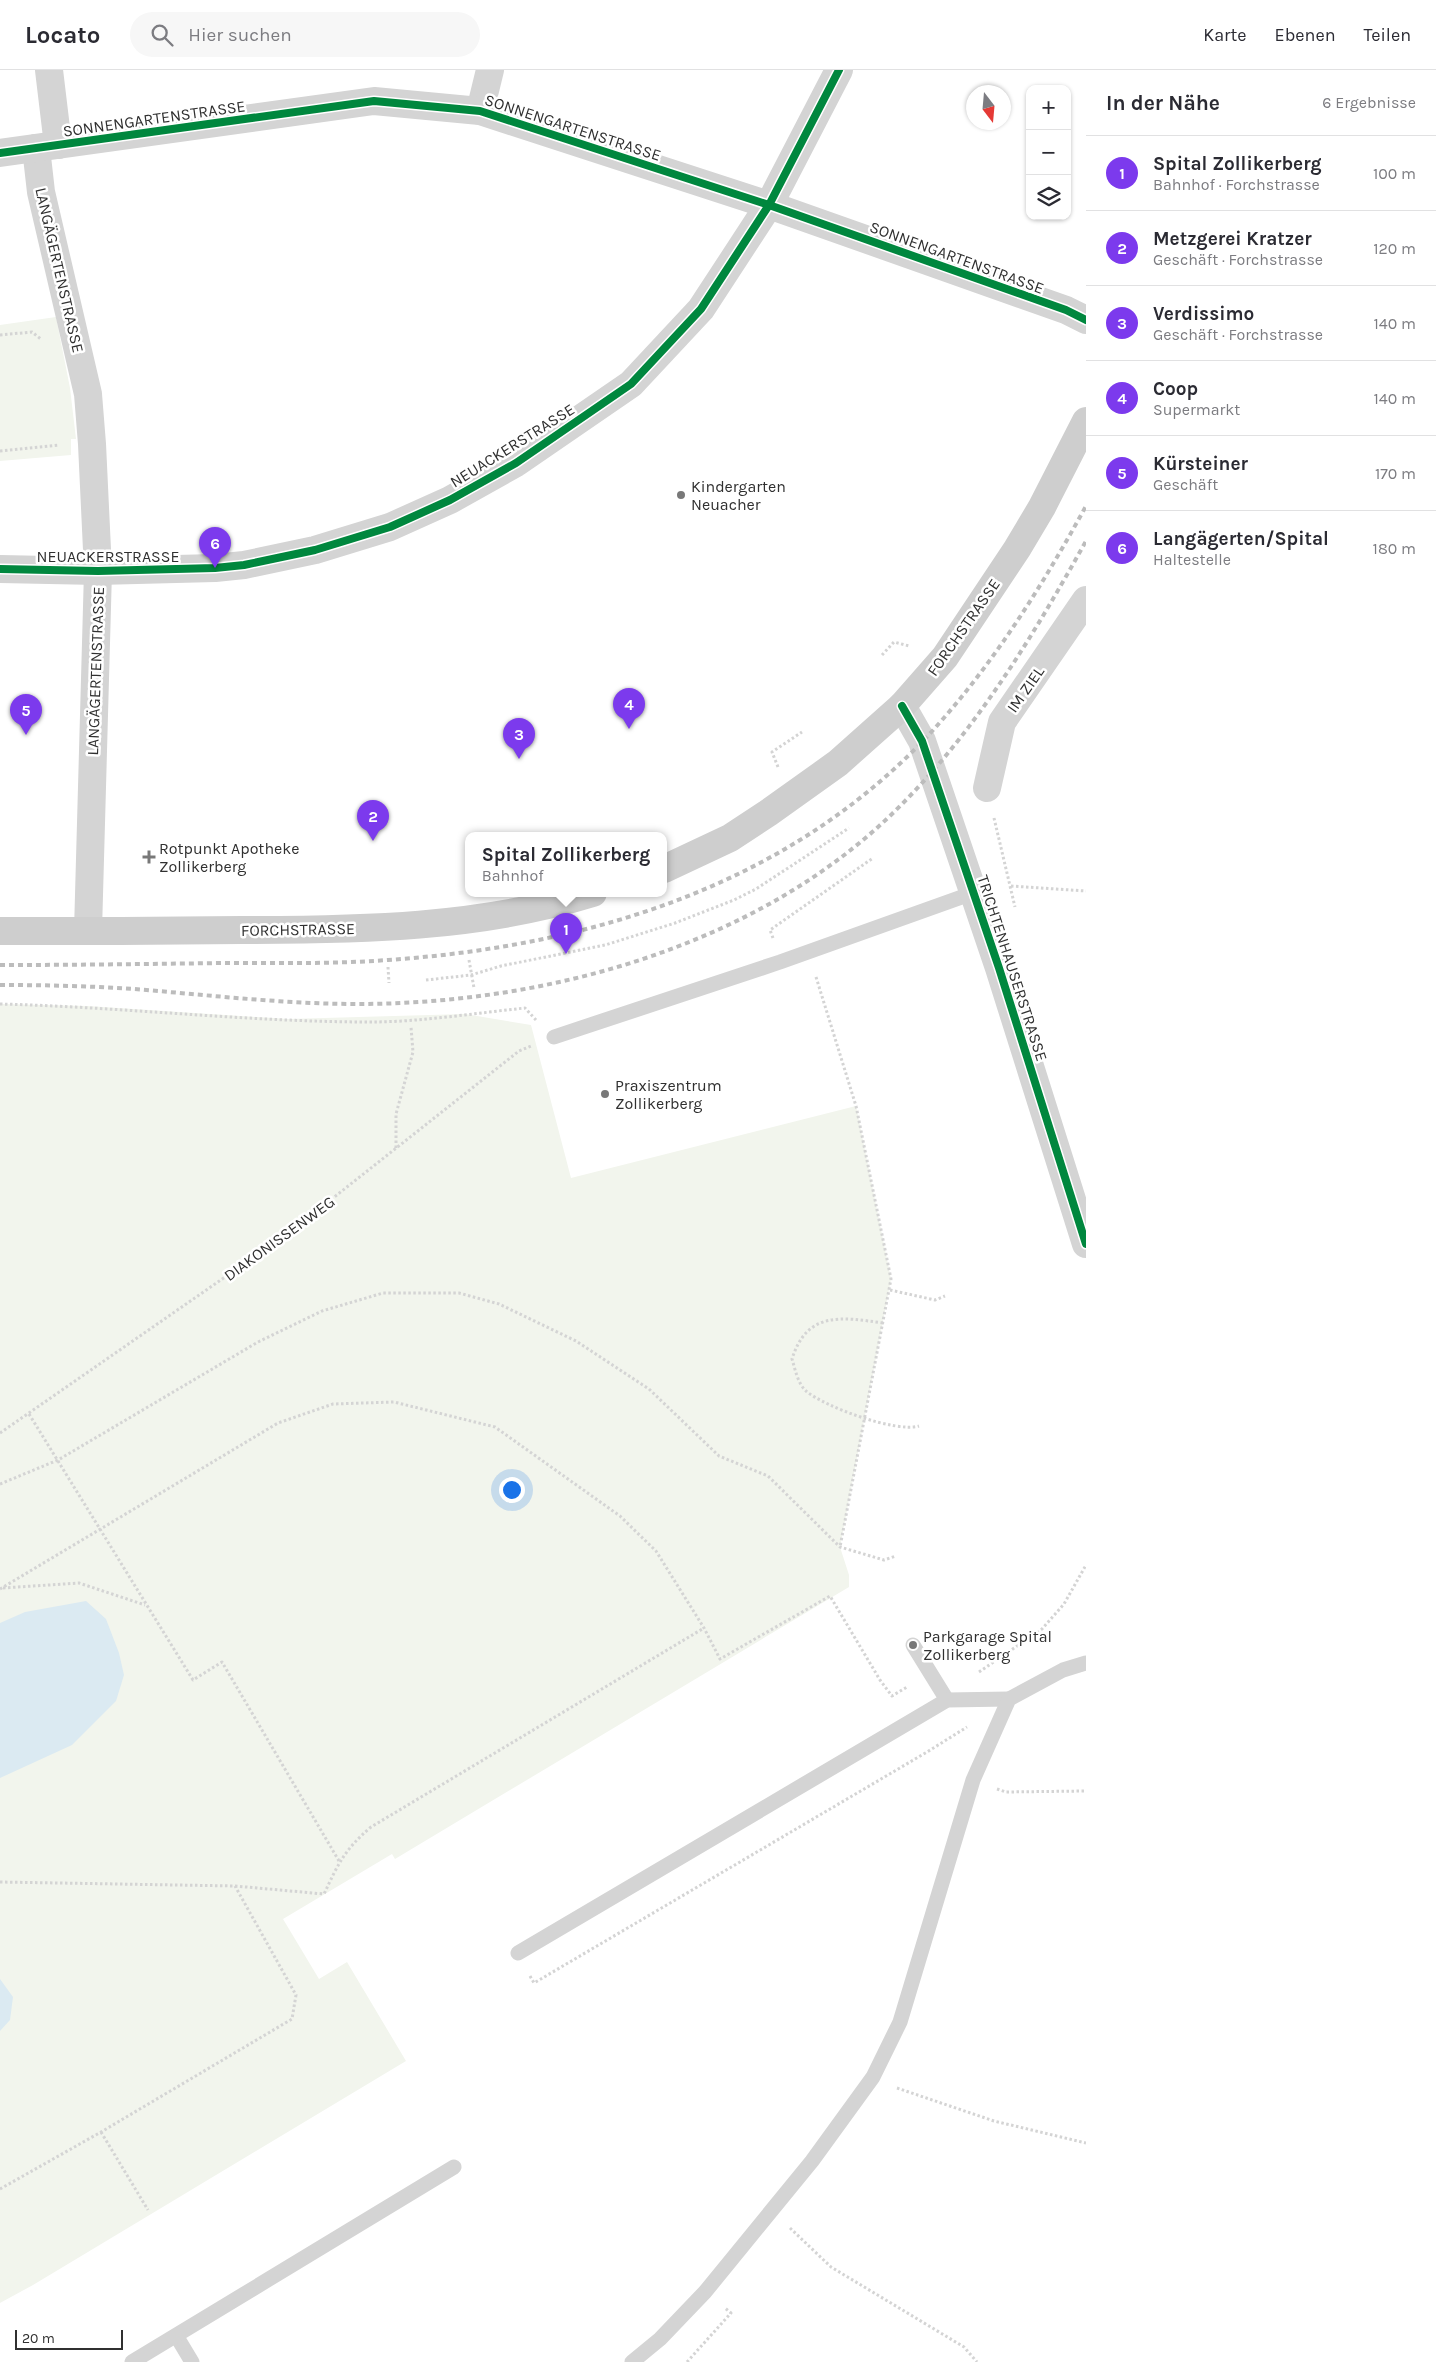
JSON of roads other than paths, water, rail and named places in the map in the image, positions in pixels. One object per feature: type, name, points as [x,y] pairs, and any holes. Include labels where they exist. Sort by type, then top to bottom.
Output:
[{"type":"main road","name":"FORCHSTRASSE","points":[[667,868],[730,838],[768,813],[838,763],[902,706],[945,657],[1017,548],[1042,507],[1086,421]]},
{"type":"main road","name":"FORCHSTRASSE","points":[[0,931],[315,930],[404,926],[476,920],[580,897]]},
{"type":"street","name":"LANGÄGERTENSTRASSE","points":[[49,70],[47,146],[41,192],[88,394],[98,571],[88,931]]},
{"type":"street","points":[[480,111],[490,70]]},
{"type":"street","name":"NEUACKERSTRASSE","points":[[0,569],[98,571],[215,568],[253,563],[315,550],[390,527],[450,500],[516,462],[632,384],[701,309],[769,205],[839,70]]},
{"type":"street","name":"SONNENGARTENSTRASSE","points":[[0,153],[374,101],[480,111],[769,205],[1066,310],[1086,320]]},
{"type":"street","name":"IM ZIEL","points":[[987,788],[1002,722],[1086,600]]},
{"type":"street","name":"TRICHTENHAUSERSTRASSE","points":[[902,706],[922,741],[1022,1038],[1086,1244]]},
{"type":"lane","points":[[554,1037],[808,952],[973,892]]},
{"type":"lane","points":[[913,1645],[947,1700]]},
{"type":"lane","points":[[518,1953],[947,1700],[1009,1699],[1062,1670],[1086,1663]]},
{"type":"lane","points":[[632,2362],[660,2339],[705,2292],[812,2161],[873,2077],[900,2022],[973,1780],[1009,1699]]},
{"type":"lane","points":[[132,2362],[177,2337],[454,2167]]},
{"type":"lane","points":[[177,2337],[192,2362]]},
{"type":"railway","points":[[0,965],[347,962],[462,953],[536,941],[607,923],[677,900],[744,871],[807,835],[867,792],[923,741],[970,687],[1012,629],[1032,599],[1086,506]]},
{"type":"railway","points":[[0,985],[117,988],[330,1004],[429,1001],[502,993],[574,979],[645,958],[714,932],[779,899],[839,859],[894,812],[923,782],[976,718],[1000,684],[1023,649],[1086,541]]},
{"type":"place","name":"Kindergarten Neuacher","points":[[681,495]]},
{"type":"place","name":"Langägerten/Spital","points":[[215,568]]},
{"type":"place","name":"Coop","points":[[629,729]]},
{"type":"place","name":"Kürsteiner","points":[[26,735]]},
{"type":"place","name":"Verdissimo","points":[[519,759]]},
{"type":"place","name":"Metzgerei Kratzer","points":[[373,841]]},
{"type":"place","name":"Rotpunkt Apotheke Zollikerberg","points":[[149,857]]},
{"type":"place","name":"Spital Zollikerberg","points":[[566,954]]},
{"type":"place","name":"Praxiszentrum Zollikerberg","points":[[605,1094]]},
{"type":"place","name":"Parkgarage Spital Zollikerberg","points":[[913,1645]]}]
